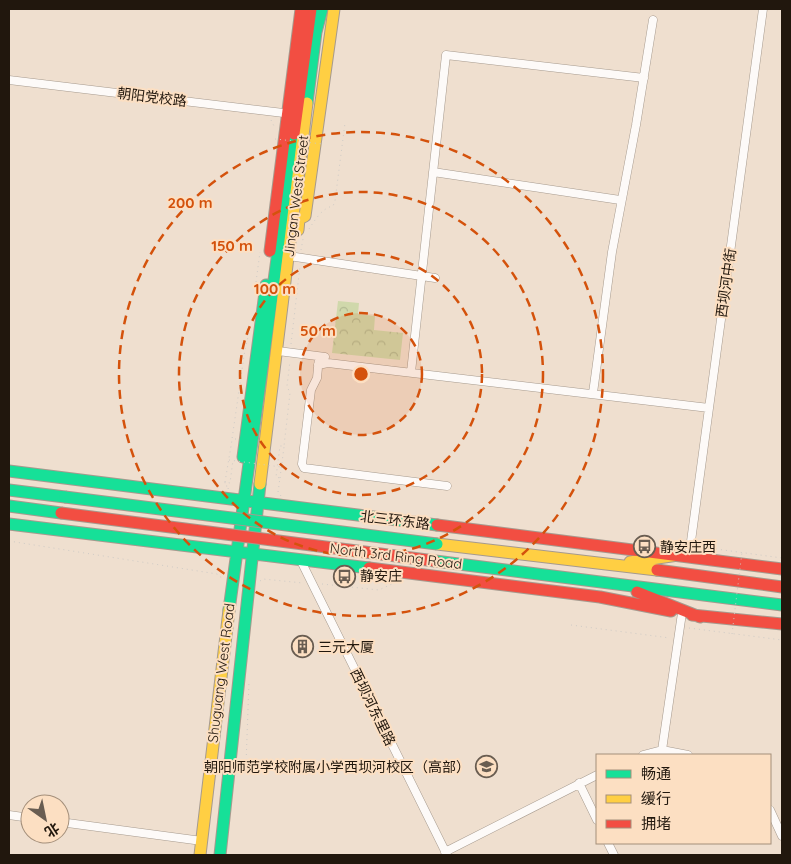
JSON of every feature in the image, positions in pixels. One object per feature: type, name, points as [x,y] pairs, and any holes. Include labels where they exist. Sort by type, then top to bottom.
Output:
[{"type":"main road","points":[[241,501],[255,356],[292,114],[302,9]]},
{"type":"main road","name":"Jingan West Street","points":[[241,501],[267,332],[292,114],[311,9]]},
{"type":"main road","name":"Jingan West Street","points":[[220,855],[252,553],[264,504],[284,352],[316,32],[322,9]]},
{"type":"main road","points":[[295,257],[299,219],[305,216],[334,9]]},
{"type":"main road","points":[[255,356],[267,332]]},
{"type":"main road","name":"北三环东路","points":[[9,471],[782,569]]},
{"type":"main road","name":"North 3rd Ring Road","points":[[9,490],[608,566],[695,574],[782,587]]},
{"type":"main road","points":[[152,540],[159,491]]},
{"type":"main road","name":"Shuguang West Road","points":[[200,855],[241,501]]},
{"type":"main road","name":"North 3rd Ring Road","points":[[9,506],[782,605]]},
{"type":"main road","points":[[332,563],[341,514]]},
{"type":"main road","points":[[9,524],[236,550],[600,597],[700,617],[782,624]]},
{"type":"main road","points":[[608,566],[684,556]]},
{"type":"main road","points":[[614,584],[700,617]]},
{"type":"street","name":"西坝河中街","points":[[684,556],[709,408],[763,9]]},
{"type":"street","points":[[594,393],[620,200],[644,78],[652,20]]},
{"type":"street","points":[[411,372],[446,55],[644,78]]},
{"type":"street","name":"朝阳党校路","points":[[9,80],[292,114]]},
{"type":"street","points":[[433,172],[620,200]]},
{"type":"street","points":[[295,257],[435,278]]},
{"type":"street","points":[[284,352],[322,357],[318,366],[317,378],[310,390],[302,464],[304,468],[447,486]]},
{"type":"street","points":[[318,366],[328,363],[709,408]]},
{"type":"street","name":"西坝河东里路","points":[[300,559],[446,854]]},
{"type":"street","points":[[662,750],[682,613]]},
{"type":"street","points":[[647,754],[662,750],[683,754]]},
{"type":"street","points":[[446,854],[596,775]]},
{"type":"street","points":[[579,783],[596,818]]},
{"type":"street","points":[[771,812],[782,836]]},
{"type":"street","points":[[70,823],[202,841]]},
{"type":"path","points":[[268,118],[274,124],[275,139],[323,144]]},
{"type":"path","points":[[308,231],[317,216],[333,206],[336,201],[345,123]]},
{"type":"path","points":[[278,132],[278,140]]},
{"type":"path","points":[[281,497],[278,492],[290,393],[287,386],[284,352],[295,257],[303,238]]},
{"type":"path","points":[[255,290],[261,248]]},
{"type":"path","points":[[224,489],[229,488],[229,486],[225,486],[225,482],[244,349],[249,333]]},
{"type":"path","points":[[232,439],[236,440]]},
{"type":"path","points":[[280,478],[276,477],[277,469],[280,446],[284,446]]},
{"type":"path","points":[[225,482],[230,483],[234,457]]},
{"type":"path","points":[[228,460],[281,467]]},
{"type":"path","points":[[9,541],[218,574],[223,579]]},
{"type":"path","points":[[716,548],[782,558]]},
{"type":"path","points":[[732,634],[742,552]]},
{"type":"path","points":[[258,582],[264,579],[379,590],[414,574]]},
{"type":"path","points":[[571,625],[678,640]]},
{"type":"path","points":[[680,626],[782,640]]},
{"type":"path","points":[[246,765],[249,676]]},
{"type":"green space","points":[[338,301],[359,303],[358,314],[375,316],[374,330],[403,333],[400,360],[332,353]]},
{"type":"traffic: fast","points":[[307,103],[316,32],[322,9]]},
{"type":"traffic: fast","points":[[229,610],[294,134]]},
{"type":"traffic: fast","points":[[243,457],[266,285]]},
{"type":"traffic: fast","points":[[9,471],[437,525]]},
{"type":"traffic: fast","points":[[220,855],[260,484]]},
{"type":"traffic: fast","points":[[9,490],[65,497]]},
{"type":"traffic: fast","points":[[65,497],[437,544]]},
{"type":"traffic: fast","points":[[9,506],[61,513]]},
{"type":"traffic: fast","points":[[9,524],[369,568]]},
{"type":"traffic: fast","points":[[435,561],[782,605]]},
{"type":"traffic: slow","points":[[298,230],[299,219],[305,216],[334,9]]},
{"type":"traffic: slow","points":[[260,484],[307,103]]},
{"type":"traffic: slow","points":[[437,544],[657,570]]},
{"type":"traffic: slow","points":[[630,562],[678,555]]},
{"type":"traffic: slow","points":[[200,855],[229,610]]},
{"type":"traffic: jam","points":[[270,251],[301,9]]},
{"type":"traffic: jam","points":[[294,134],[311,9]]},
{"type":"traffic: jam","points":[[61,513],[435,561]]},
{"type":"traffic: jam","points":[[437,525],[782,569]]},
{"type":"traffic: jam","points":[[369,568],[600,597],[671,611]]},
{"type":"traffic: jam","points":[[657,570],[782,587]]},
{"type":"traffic: jam","points":[[637,592],[700,617]]},
{"type":"traffic: jam","points":[[692,615],[782,624]]},
{"type":"place","name":"静安庄西","points":[[644,547]]},
{"type":"place","name":"静安庄","points":[[344,576]]},
{"type":"place","name":"三元大厦","points":[[302,647]]},
{"type":"place","name":"朝阳师范学校附属小学西坝河校区（高部）","points":[[486,767]]}]
